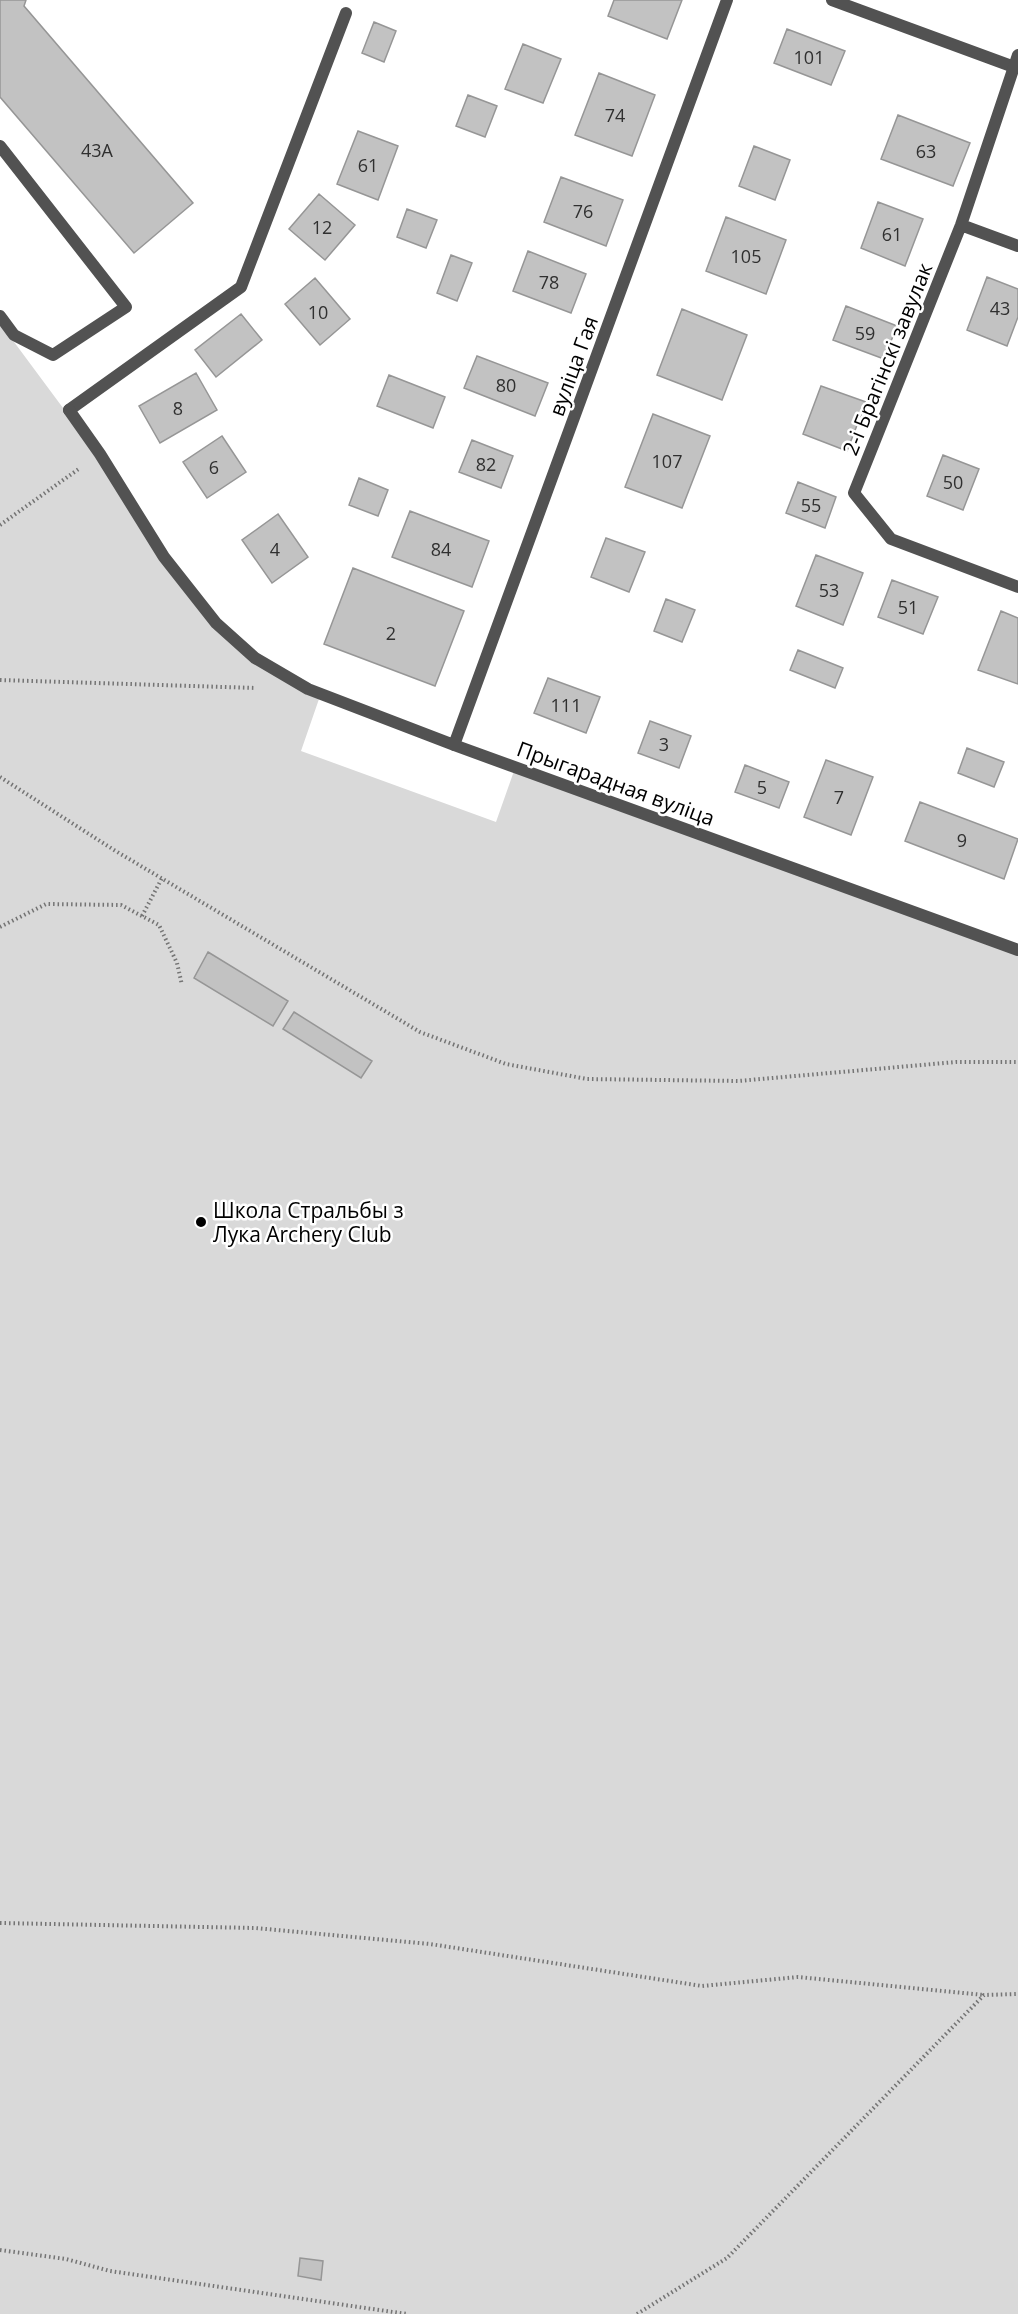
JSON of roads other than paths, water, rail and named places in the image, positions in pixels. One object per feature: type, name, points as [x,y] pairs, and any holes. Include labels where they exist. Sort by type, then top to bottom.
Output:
[{"type":"street","name":"вуліца Гая","points":[[454,745],[727,0]]},
{"type":"street","points":[[832,0],[1014,67]]},
{"type":"street","name":"Прыгарадная вуліца","points":[[346,14],[241,287],[69,410],[100,454],[164,557],[216,623],[255,658],[308,689],[454,745],[1018,950]]},
{"type":"street","name":"2-і Брагінскі завулак","points":[[1018,55],[961,225],[854,493],[891,539],[1018,587]]},
{"type":"street","points":[[0,146],[126,308],[53,355],[14,335],[0,316]]},
{"type":"street","points":[[961,225],[1018,246]]},
{"type":"place","name":"Школа Стральбы з Лука Archery Club","points":[[201,1222]]}]
